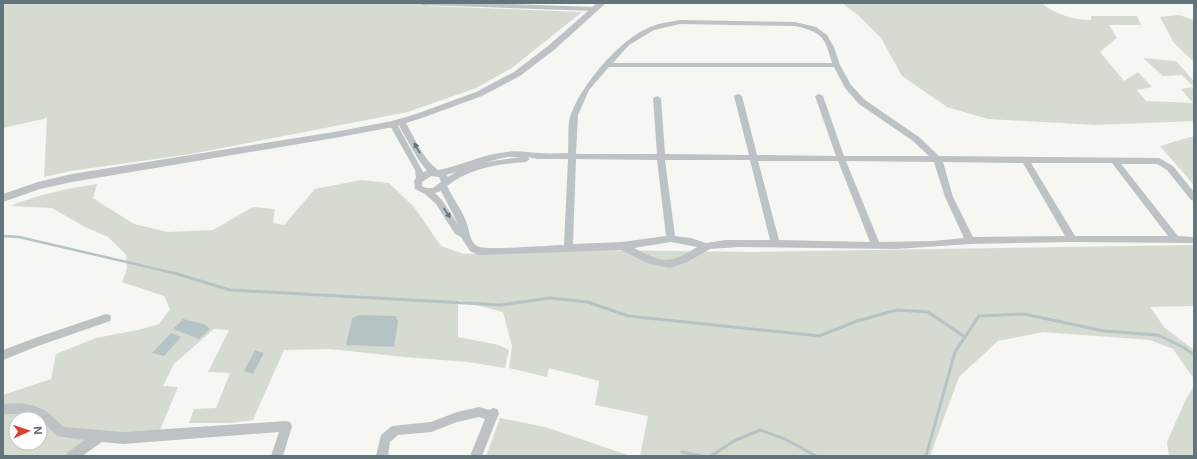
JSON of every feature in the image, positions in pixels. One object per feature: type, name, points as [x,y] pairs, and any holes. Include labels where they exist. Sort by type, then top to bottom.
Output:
[{"type":"street","points":[[422,3],[598,6]]},
{"type":"street","points":[[3,198],[38,186],[72,178],[397,123],[461,101],[517,74],[551,48],[598,6]]},
{"type":"street","points":[[568,248],[574,115],[586,89],[606,65],[627,44],[652,28],[680,22],[796,24],[814,28],[824,35],[831,47],[836,65],[848,86],[862,102],[916,139],[938,160],[949,197],[970,241]]},
{"type":"street","points":[[606,65],[836,65]]},
{"type":"street","points":[[738,96],[775,243]]},
{"type":"street","points":[[819,96],[841,158],[876,245]]},
{"type":"street","points":[[657,98],[661,157],[671,239]]},
{"type":"street","points":[[397,123],[429,169],[444,177],[446,194],[465,229],[464,235]]},
{"type":"street","points":[[397,123],[418,170],[420,178],[418,181],[418,187],[428,192],[439,202],[458,232],[464,235],[474,248],[479,251],[622,246],[671,239],[691,242],[707,247]]},
{"type":"street","points":[[420,178],[426,174],[451,171],[480,163],[531,159],[537,156],[938,160],[1114,160],[1161,162],[1170,168],[1194,198]]},
{"type":"street","points":[[1025,160],[1072,239]]},
{"type":"street","points":[[1114,160],[1176,240]]},
{"type":"street","points":[[428,192],[436,190],[454,177],[480,163]]},
{"type":"street","points":[[622,246],[641,257],[656,262],[671,264],[683,260],[707,247],[733,244],[775,243],[876,245],[1072,239],[1194,240]]},
{"type":"street","points":[[3,354],[106,318]]},
{"type":"street","points":[[3,409],[18,407],[30,408],[54,423],[61,432],[100,437],[147,437],[286,426],[277,456]]},
{"type":"street","points":[[382,456],[385,440],[396,430],[431,427],[457,417],[479,412],[492,414],[476,456]]},
{"type":"street","points":[[72,456],[100,437]]},
{"type":"shaded area","points":[[3,3],[413,3],[431,6],[582,12],[512,68],[476,88],[408,112],[191,154],[70,171],[44,177],[47,118],[3,128]]},
{"type":"shaded area","points":[[842,3],[1041,3],[1058,13],[1071,18],[1085,20],[1091,20],[1091,16],[1137,16],[1141,25],[1109,25],[1117,38],[1100,52],[1124,81],[1138,72],[1152,87],[1137,90],[1146,101],[1193,103],[1181,89],[1194,87],[1194,121],[1095,125],[988,119],[947,107],[902,76],[881,38],[858,15]]},
{"type":"shaded area","points":[[1179,15],[1194,20],[1194,62],[1174,43],[1160,17]]},
{"type":"shaded area","points":[[1143,58],[1176,61],[1194,81],[1194,87],[1182,75],[1163,76]]},
{"type":"shaded area","points":[[1194,137],[1194,185],[1160,146]]},
{"type":"shaded area","points":[[361,180],[389,183],[414,207],[441,246],[464,254],[593,250],[753,252],[1194,245],[1194,306],[1150,307],[1164,327],[1194,350],[1194,379],[1173,349],[1150,340],[1043,332],[998,341],[959,377],[930,456],[640,456],[648,416],[595,405],[599,381],[549,368],[547,377],[509,368],[512,346],[503,312],[458,300],[458,337],[499,345],[509,350],[505,368],[468,362],[330,349],[284,350],[253,420],[231,423],[189,423],[194,409],[216,408],[230,373],[208,372],[229,330],[214,329],[174,364],[163,386],[178,387],[160,430],[121,432],[67,456],[3,456],[3,395],[51,379],[56,354],[96,338],[138,330],[159,324],[170,309],[164,296],[122,282],[127,269],[126,255],[108,237],[85,227],[52,208],[10,206],[53,192],[97,184],[93,198],[134,224],[168,232],[213,230],[253,207],[275,209],[273,223],[284,225],[315,189]]},
{"type":"shaded area","points":[[359,315],[396,316],[398,322],[394,347],[346,345],[352,318]]},
{"type":"shaded area","points":[[183,319],[204,324],[210,329],[199,339],[173,329]]},
{"type":"shaded area","points":[[171,333],[181,337],[164,356],[152,353]]},
{"type":"shaded area","points":[[255,350],[264,353],[253,374],[244,371]]},
{"type":"shaded area","points":[[1194,386],[1194,456],[1169,456],[1167,442],[1186,399]]},
{"type":"shaded area","points":[[500,418],[545,427],[631,456],[486,456]]},
{"type":"waterway","points":[[3,236],[19,237],[175,273]]},
{"type":"waterway","points":[[175,273],[230,290],[500,305],[550,298],[588,302],[628,316],[819,336],[857,321],[897,310],[928,312],[965,337]]},
{"type":"waterway","points":[[965,337],[979,316],[1024,314],[1104,331],[1158,335],[1183,347],[1194,355]]},
{"type":"waterway","points":[[926,456],[955,352],[965,337]]},
{"type":"waterway","points":[[711,456],[734,441],[760,430],[785,439],[816,456]]},
{"type":"waterway","points":[[682,452],[701,456]]}]
